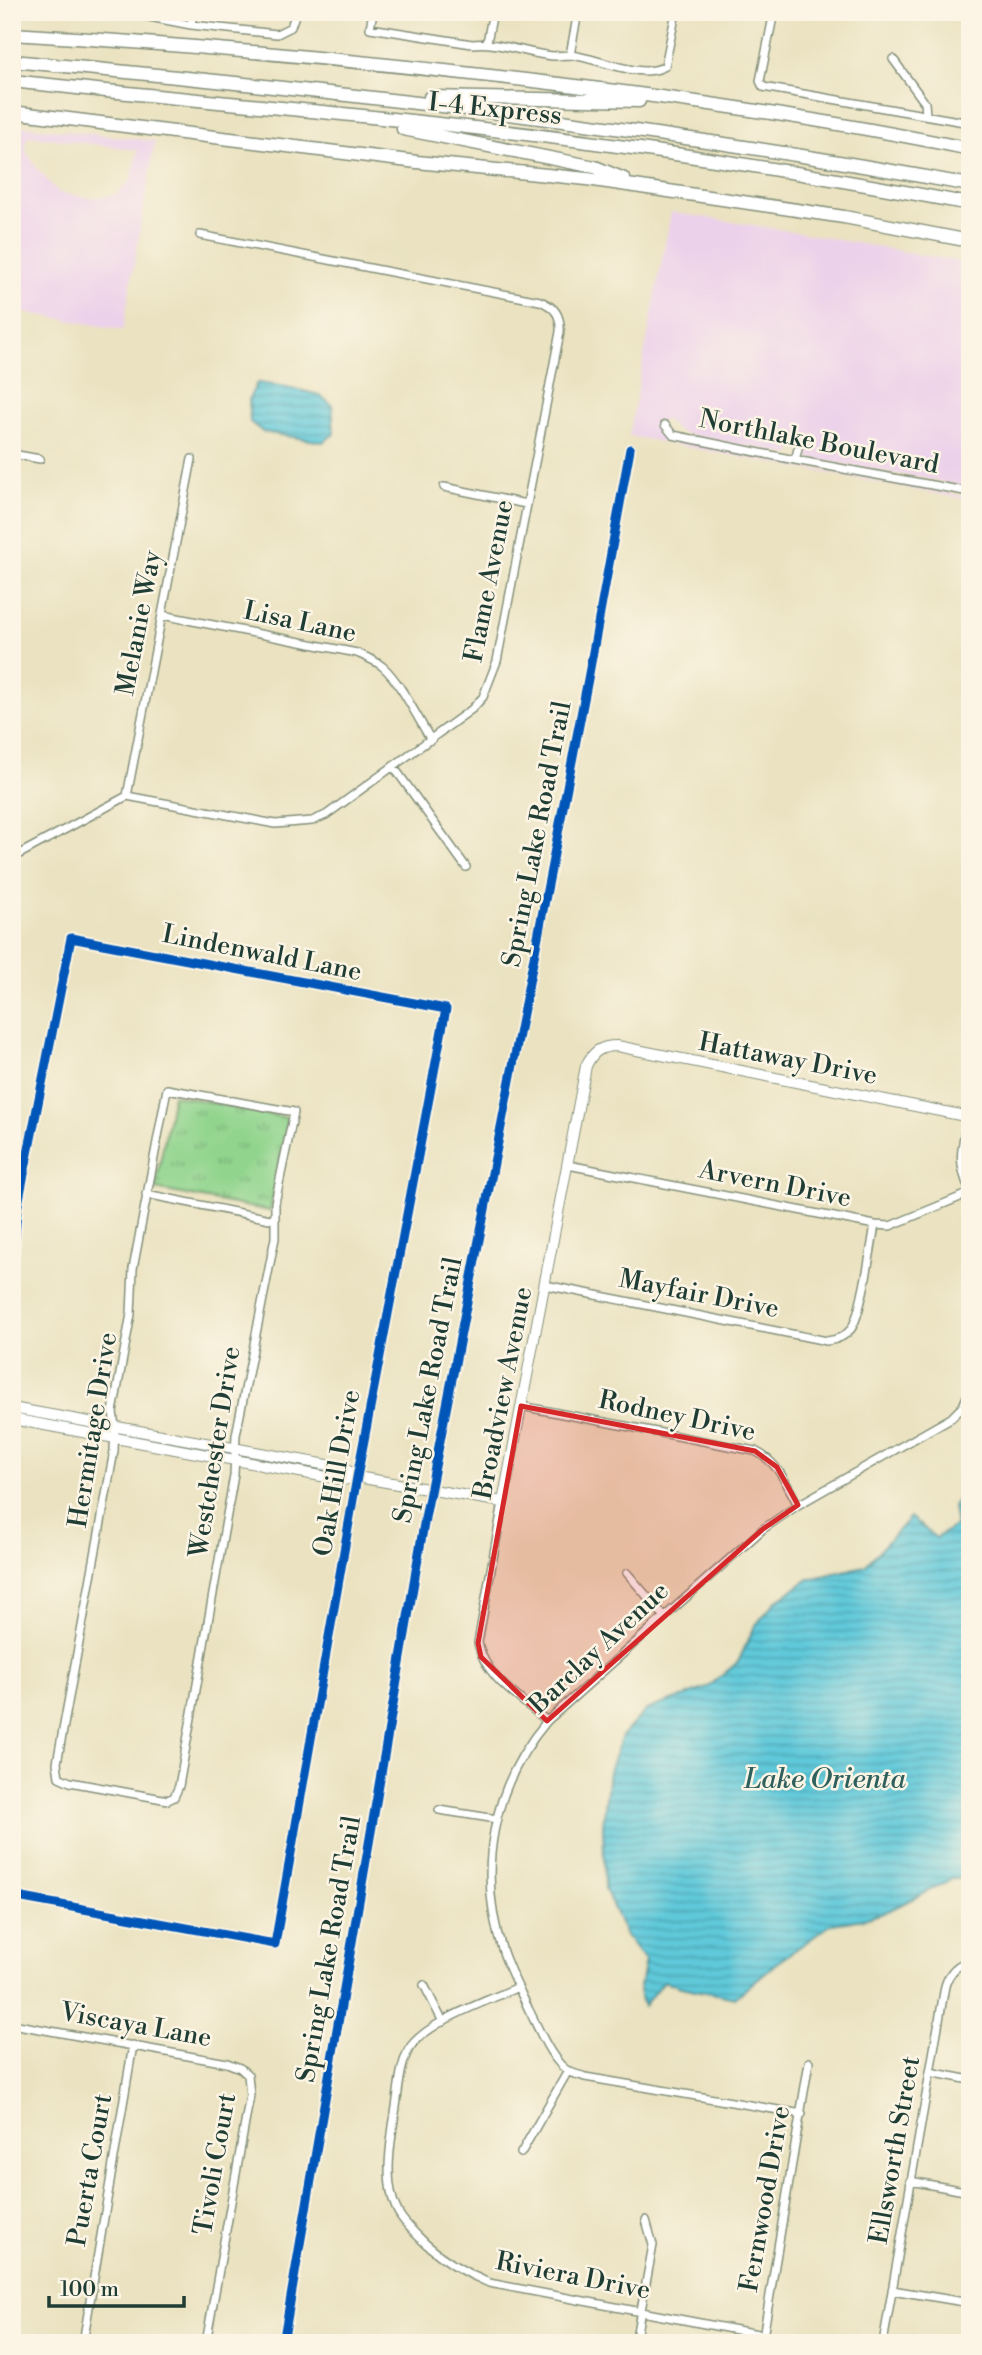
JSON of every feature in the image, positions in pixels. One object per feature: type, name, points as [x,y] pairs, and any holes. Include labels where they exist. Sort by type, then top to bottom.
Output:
[{"type":"highway","points":[[12,34],[314,56],[560,83],[695,102],[970,149]]},
{"type":"highway","name":"I-4 Express","points":[[12,61],[364,96],[631,131],[970,185]]},
{"type":"highway","name":"I-4 Express","points":[[12,81],[179,96],[603,144],[771,169],[970,204]]},
{"type":"highway","points":[[364,96],[695,102]]},
{"type":"highway","points":[[12,112],[417,162],[643,186],[844,217],[970,241]]},
{"type":"highway","points":[[331,114],[595,167],[643,186]]},
{"type":"street","points":[[124,12],[191,24],[276,34],[291,27],[296,12]]},
{"type":"street","points":[[191,24],[192,12]]},
{"type":"street","points":[[373,12],[370,28],[472,44],[487,42],[552,56],[570,55],[642,71],[659,70],[665,66],[676,12]]},
{"type":"street","points":[[487,42],[493,12]]},
{"type":"street","points":[[570,55],[578,12]]},
{"type":"street","points":[[774,12],[760,81],[763,86],[970,123]]},
{"type":"street","points":[[892,59],[925,103],[926,114]]},
{"type":"street","name":"Flame Avenue","points":[[127,796],[275,824],[312,821],[326,815],[472,709],[483,697],[497,661],[560,332],[557,312],[540,301],[200,235]]},
{"type":"street","name":"Northlake Boulevard","points":[[665,425],[673,435],[970,492]]},
{"type":"street","points":[[795,460],[798,449]]},
{"type":"street","points":[[12,454],[40,459]]},
{"type":"street","name":"Melanie Way","points":[[127,796],[192,458]]},
{"type":"street","points":[[444,487],[526,504]]},
{"type":"street","name":"Lisa Lane","points":[[162,615],[357,653],[371,659],[392,677],[431,740]]},
{"type":"street","points":[[393,766],[466,867]]},
{"type":"street","points":[[12,859],[127,796]]},
{"type":"street","name":"Lindenwald Lane","points":[[12,1276],[17,1209],[71,938],[446,1009]]},
{"type":"street","name":"Oak Hill Drive","points":[[12,1896],[275,1944],[357,1477],[446,1009]]},
{"type":"street","name":"Hattaway Drive","points":[[597,1049],[617,1046],[969,1117]]},
{"type":"street","name":"Broadview Avenue","points":[[547,1721],[490,1671],[481,1657],[478,1643],[586,1066],[597,1049]]},
{"type":"street","name":"Westchester Drive","points":[[167,1089],[294,1112],[275,1203],[275,1238],[236,1435],[234,1475],[179,1786],[174,1797]]},
{"type":"street","name":"Hermitage Drive","points":[[167,1089],[133,1269],[131,1314],[113,1412],[114,1438],[57,1763],[59,1777],[70,1782],[163,1800],[174,1797]]},
{"type":"street","points":[[969,1117],[960,1158],[961,1171],[970,1192]]},
{"type":"street","name":"Arvern Drive","points":[[568,1165],[875,1226],[890,1226],[970,1192]]},
{"type":"street","points":[[146,1194],[275,1220]]},
{"type":"street","name":"Mayfair Drive","points":[[545,1285],[827,1341],[835,1340],[845,1335],[856,1320],[875,1226]]},
{"type":"street","name":"Barclay Avenue","points":[[568,2071],[545,2042],[518,1987],[503,1952],[494,1917],[490,1886],[491,1857],[503,1795],[514,1769],[547,1721],[763,1529],[798,1505],[951,1418],[963,1406],[970,1389]]},
{"type":"street","name":"Rodney Drive","points":[[521,1406],[755,1451],[768,1457],[777,1467],[798,1505]]},
{"type":"street","points":[[12,1408],[115,1426],[235,1455]]},
{"type":"street","points":[[12,1419],[114,1438],[344,1468],[357,1477],[503,1502]]},
{"type":"street","points":[[627,1573],[664,1616]]},
{"type":"street","points":[[439,1810],[497,1819]]},
{"type":"street","name":"Ellsworth Street","points":[[883,2343],[945,1986],[956,1967],[970,1961]]},
{"type":"street","points":[[424,1985],[443,2022]]},
{"type":"street","name":"Riviera Drive","points":[[518,1987],[443,2022],[422,2034],[410,2048],[403,2067],[390,2140],[392,2195],[399,2215],[450,2265],[489,2283],[641,2310],[762,2339]]},
{"type":"street","name":"Viscaya Lane","points":[[12,2024],[227,2063],[240,2068],[248,2075]]},
{"type":"street","name":"Puerta Court","points":[[83,2343],[133,2045]]},
{"type":"street","name":"Fernwood Drive","points":[[762,2339],[809,2062]]},
{"type":"street","points":[[521,2153],[568,2071],[585,2077],[802,2114]]},
{"type":"street","points":[[930,2072],[970,2080]]},
{"type":"street","name":"Tivoli Court","points":[[205,2343],[250,2095],[248,2075]]},
{"type":"street","points":[[911,2181],[970,2192]]},
{"type":"street","points":[[635,2343],[653,2245],[646,2220]]},
{"type":"street","points":[[892,2290],[970,2303]]},
{"type":"highlighted area","points":[[521,1406],[755,1451],[777,1467],[798,1505],[763,1529],[547,1721],[481,1657],[478,1643]]},
{"type":"shaded area","points":[[12,125],[155,141],[123,330],[12,310]],"holes":[[[33,136],[138,150],[131,180],[116,195],[93,198],[59,193],[25,150],[27,137]]]},
{"type":"shaded area","points":[[671,212],[970,264],[970,487],[802,457],[804,446],[795,443],[791,455],[684,434],[665,419],[658,424],[673,439],[799,466],[970,497],[970,500],[629,436]]},
{"type":"green space","points":[[173,1095],[288,1118],[270,1211],[155,1189]]},
{"type":"water","points":[[257,383],[319,395],[332,405],[334,434],[323,442],[263,432],[250,422],[249,399]]},
{"type":"water","name":"Lake Orienta","points":[[963,1492],[970,1500],[970,1879],[952,1879],[890,1910],[864,1919],[832,1924],[775,1964],[735,1998],[663,1981],[644,2006],[639,1991],[645,1960],[626,1936],[605,1889],[603,1825],[609,1771],[622,1736],[646,1710],[707,1688],[738,1662],[755,1626],[776,1601],[809,1579],[865,1566],[910,1517],[936,1538],[956,1525],[953,1506]]},
{"type":"cycle path","name":"Spring Lake Road Trail","points":[[283,2343],[425,1518],[630,449]]},
{"type":"cycle path","points":[[12,1276],[17,1209],[71,938],[446,1009],[357,1477],[275,1944],[12,1896]]}]
